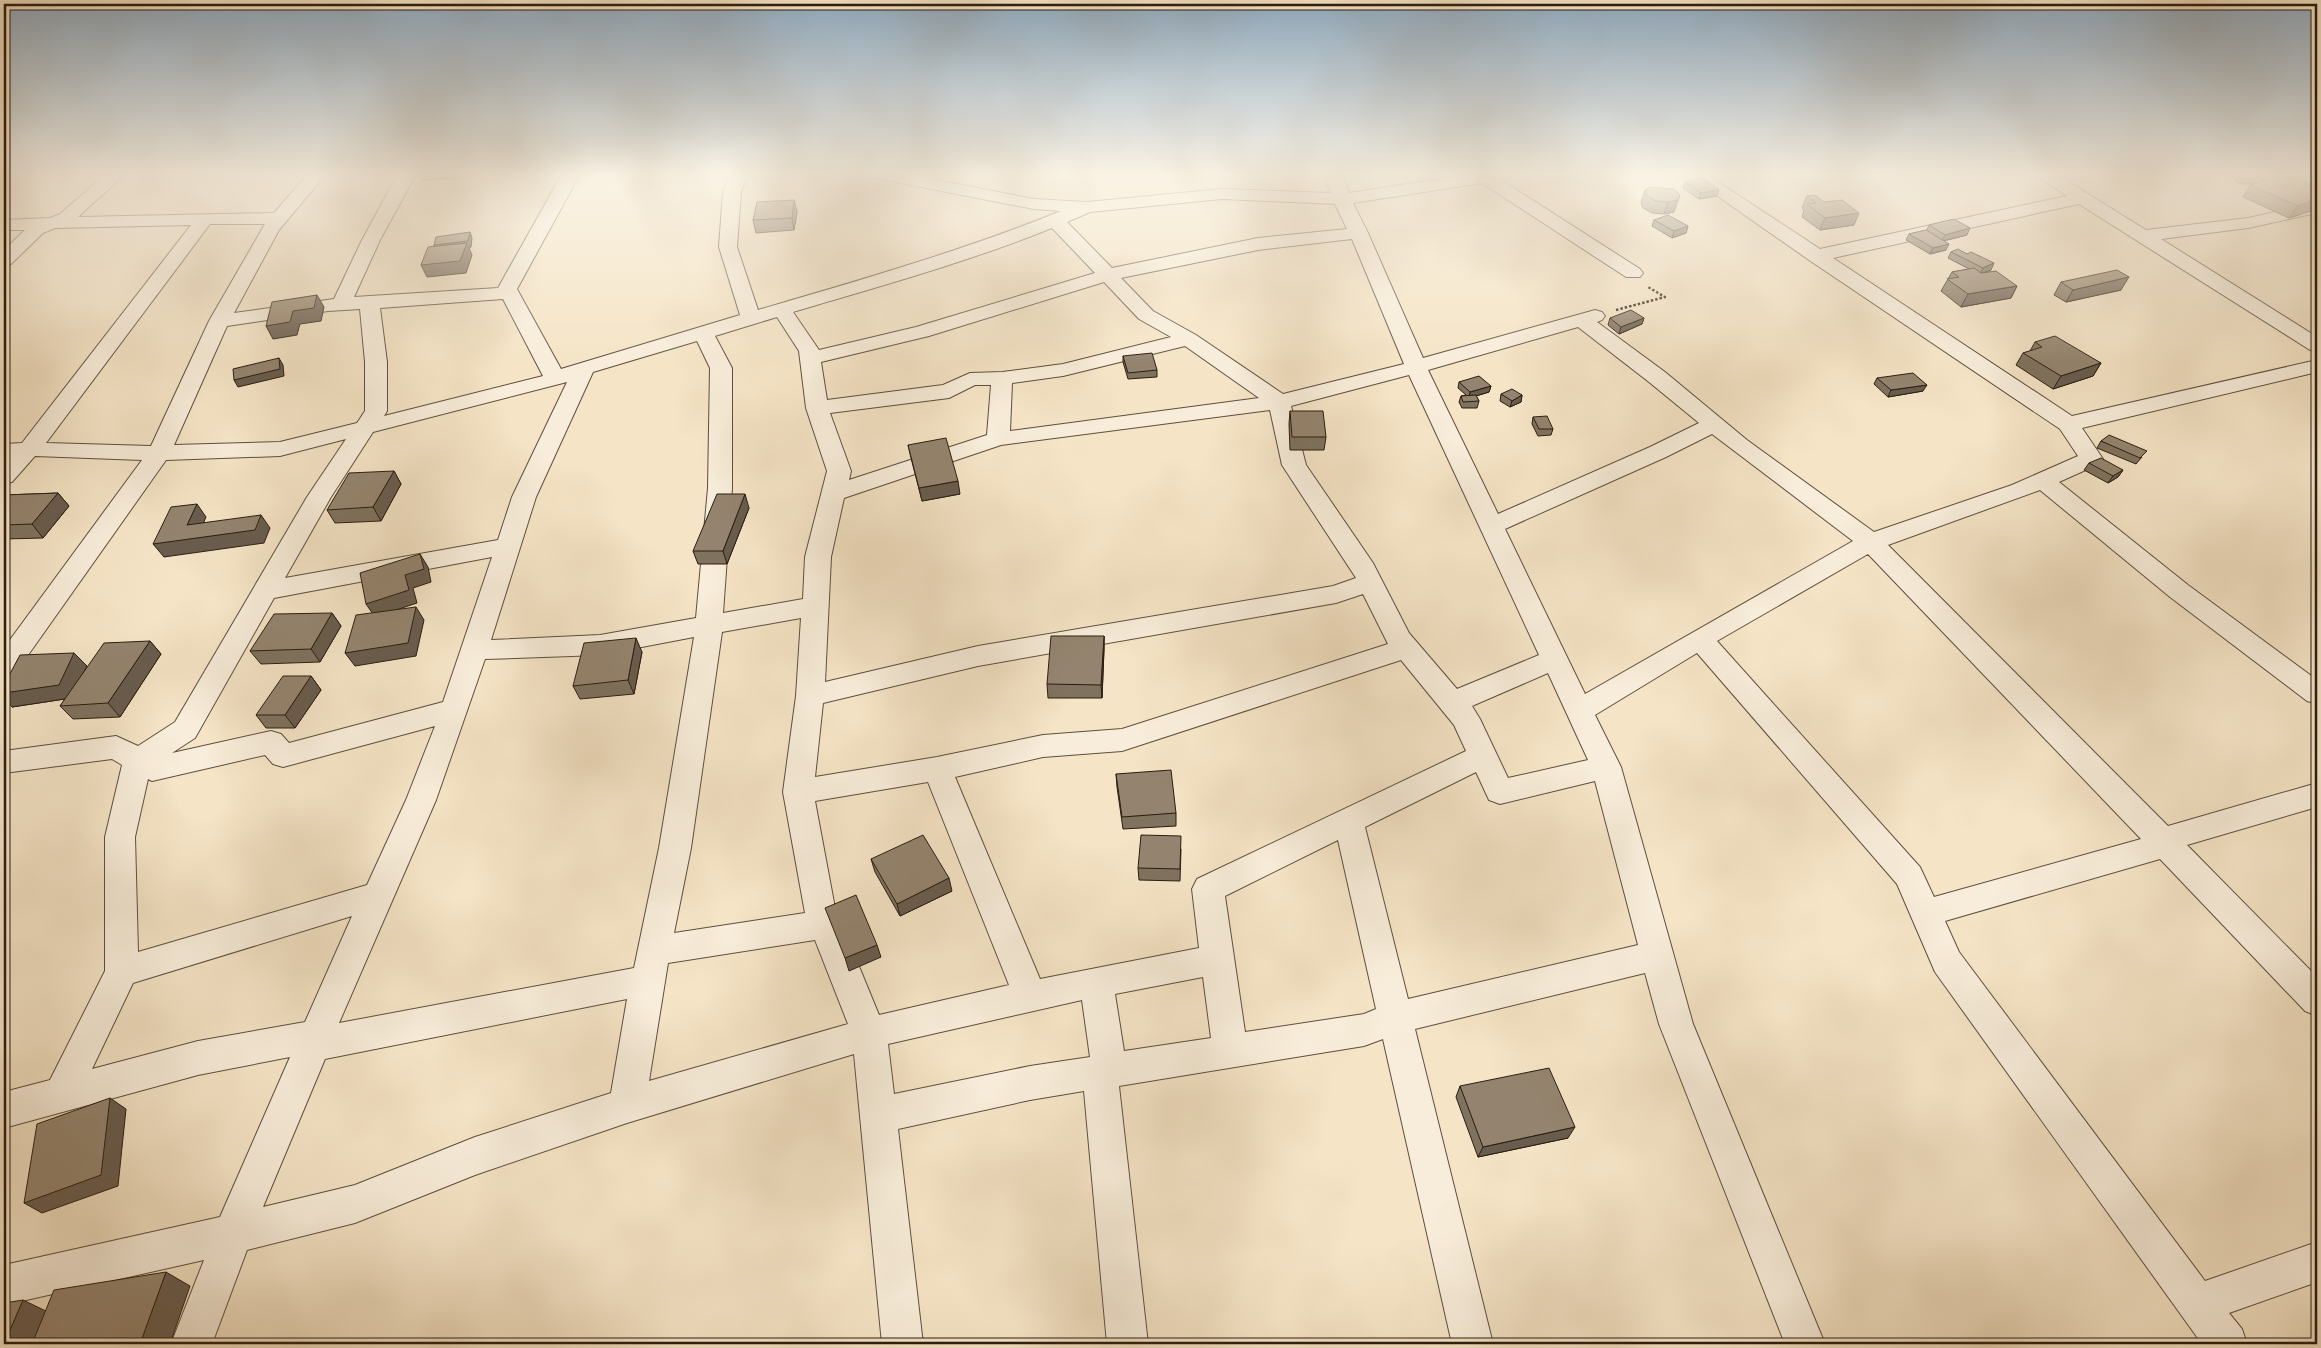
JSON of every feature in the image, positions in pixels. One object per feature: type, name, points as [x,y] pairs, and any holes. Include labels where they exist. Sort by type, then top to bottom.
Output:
[{"type":"street","points":[[4,260],[28,237]]},
{"type":"street","points":[[4,477],[30,449],[191,237]]},
{"type":"street","points":[[4,668],[159,453],[219,321],[266,237]]},
{"type":"street","points":[[341,304],[373,237]]},
{"type":"street","points":[[536,237],[507,289],[555,378]]},
{"type":"street","points":[[729,237],[728,247],[751,318]]},
{"type":"street","points":[[4,451],[30,449],[159,453],[280,449],[555,378],[904,273],[1010,237]]},
{"type":"street","points":[[1071,237],[1146,315],[1190,339],[1280,402],[1294,465],[1364,569],[1398,638],[1466,719],[1500,792],[1606,767]]},
{"type":"street","points":[[810,358],[922,332],[1108,275],[1258,244],[1323,237]]},
{"type":"street","points":[[1361,237],[1416,367],[1606,767],[1676,1024],[1805,1344]]},
{"type":"street","points":[[1577,237],[1633,273]]},
{"type":"street","points":[[1579,711],[1700,639],[1871,542],[2042,480],[2091,459],[2068,424],[1788,237]]},
{"type":"street","points":[[1816,256],[1904,237]]},
{"type":"street","points":[[2144,237],[2317,346]]},
{"type":"street","points":[[219,321],[341,304],[509,293]]},
{"type":"street","points":[[62,1094],[122,972],[120,837],[138,760],[184,730],[319,497],[376,411],[376,362],[369,303]]},
{"type":"street","points":[[782,310],[809,351],[817,408],[839,471],[818,557],[810,696],[798,792],[819,908],[869,1033],[902,1344]]},
{"type":"street","points":[[834,493],[998,438],[1280,402],[1416,367],[1588,318],[1739,445],[1871,542],[2317,1000]]},
{"type":"street","points":[[627,1105],[651,965],[675,848],[708,625],[720,488],[721,368],[703,332]]},
{"type":"street","points":[[817,408],[949,390],[970,379],[1002,378],[1063,370],[1190,339]]},
{"type":"street","points":[[2068,424],[2317,366]]},
{"type":"street","points":[[192,1344],[233,1234],[312,1046],[421,800],[455,710],[524,497],[584,368]]},
{"type":"street","points":[[998,438],[1002,378]]},
{"type":"street","points":[[1492,526],[1658,452],[1714,424]]},
{"type":"street","points":[[2042,480],[2179,591],[2317,694]]},
{"type":"street","points":[[264,591],[508,546]]},
{"type":"street","points":[[810,696],[978,656],[1336,594],[1371,582]]},
{"type":"street","points":[[474,650],[600,645],[815,606]]},
{"type":"street","points":[[1700,639],[1909,876],[1947,962],[2227,1344]]},
{"type":"street","points":[[798,792],[936,769],[1043,746],[1122,740],[1406,648]]},
{"type":"street","points":[[1452,703],[1555,659]]},
{"type":"street","points":[[4,762],[116,748],[152,769],[271,742],[283,756],[455,710]]},
{"type":"street","points":[[1230,1052],[1208,889],[1482,756]]},
{"type":"street","points":[[936,769],[1030,996]]},
{"type":"street","points":[[1925,912],[2146,851],[2176,836],[2317,795]]},
{"type":"street","points":[[1349,822],[1473,1344]]},
{"type":"street","points":[[122,972],[378,895]]},
{"type":"street","points":[[312,1046],[825,924]]},
{"type":"street","points":[[878,1115],[1030,1083],[1364,1030],[1395,1018],[1657,955]]},
{"type":"street","points":[[4,1285],[233,1234],[355,1204],[475,1156],[627,1105],[902,1024],[1096,982],[1218,959]]},
{"type":"street","points":[[1096,982],[1108,1058],[1100,1072],[1128,1344]]},
{"type":"street","points":[[4,1110],[198,1058],[304,1038],[312,1046]]},
{"type":"street","points":[[2198,1304],[2317,1262]]},
{"type":"path","points":[[1588,318],[1665,298],[1645,285],[1633,273]]},
{"type":"building","points":[[436,237],[469,237],[468,241],[434,245]]},
{"type":"building","points":[[1914,237],[1937,237],[1949,244],[1933,248]]},
{"type":"building","points":[[467,243],[460,261],[421,265],[428,247]]},
{"type":"building","points":[[1958,249],[1967,254],[1971,252],[1994,263],[1983,268],[1951,252]]},
{"type":"building","points":[[1974,268],[1981,273],[1996,271],[2017,286],[1968,294],[1947,279],[1959,277],[1952,272]]},
{"type":"building","points":[[2117,270],[2129,277],[2073,290],[2061,282]]},
{"type":"building","points":[[317,295],[314,308],[293,311],[290,322],[266,326],[272,302]]},
{"type":"building","points":[[1631,310],[1644,318],[1621,327],[1610,318]]},
{"type":"building","points":[[2055,336],[2101,363],[2061,376],[2023,353],[2042,347],[2035,342]]},
{"type":"building","points":[[1152,353],[1157,370],[1128,373],[1123,356]]},
{"type":"building","points":[[279,358],[280,369],[234,380],[233,369]]},
{"type":"building","points":[[1913,373],[1927,385],[1891,390],[1877,378]]},
{"type":"building","points":[[1479,376],[1491,386],[1470,392],[1459,382]]},
{"type":"building","points":[[1512,389],[1522,395],[1512,401],[1501,394]]},
{"type":"building","points":[[1476,395],[1479,401],[1463,402],[1461,396]]},
{"type":"building","points":[[1290,411],[1323,411],[1326,437],[1292,437]]},
{"type":"building","points":[[1547,416],[1553,429],[1539,429],[1533,417]]},
{"type":"building","points":[[2109,435],[2147,451],[2140,458],[2101,441]]},
{"type":"building","points":[[946,438],[958,481],[919,488],[908,445]]},
{"type":"building","points":[[2101,458],[2123,470],[2113,476],[2089,463]]},
{"type":"building","points":[[394,471],[373,507],[327,510],[349,473]]},
{"type":"building","points":[[58,493],[32,524],[4,525],[4,495]]},
{"type":"building","points":[[717,494],[745,494],[723,551],[693,551]]},
{"type":"building","points":[[197,504],[187,525],[261,515],[255,530],[153,544],[171,507]]},
{"type":"building","points":[[420,554],[424,569],[405,575],[409,590],[366,604],[360,573]]},
{"type":"building","points":[[416,607],[408,643],[345,653],[356,615]]},
{"type":"building","points":[[332,613],[311,649],[250,651],[274,614]]},
{"type":"building","points":[[1051,636],[1104,636],[1101,685],[1047,684]]},
{"type":"building","points":[[636,638],[628,680],[573,686],[584,643]]},
{"type":"building","points":[[150,641],[108,703],[60,706],[104,643]]},
{"type":"building","points":[[74,653],[59,685],[4,693],[4,685],[20,655]]},
{"type":"building","points":[[283,676],[311,676],[285,715],[256,715]]},
{"type":"building","points":[[1171,770],[1176,813],[1122,817],[1116,774]]},
{"type":"building","points":[[923,835],[949,878],[897,904],[871,859]]},
{"type":"building","points":[[1141,835],[1181,836],[1180,869],[1138,868]]},
{"type":"building","points":[[856,895],[877,945],[845,958],[825,908]]},
{"type":"building","points":[[1549,1068],[1575,1127],[1483,1147],[1460,1086]]},
{"type":"building","points":[[110,1098],[101,1175],[24,1203],[37,1124]]},
{"type":"building","points":[[166,1272],[140,1344],[32,1344],[54,1290]]},
{"type":"building","points":[[23,1300],[4,1344],[4,1303]]}]
